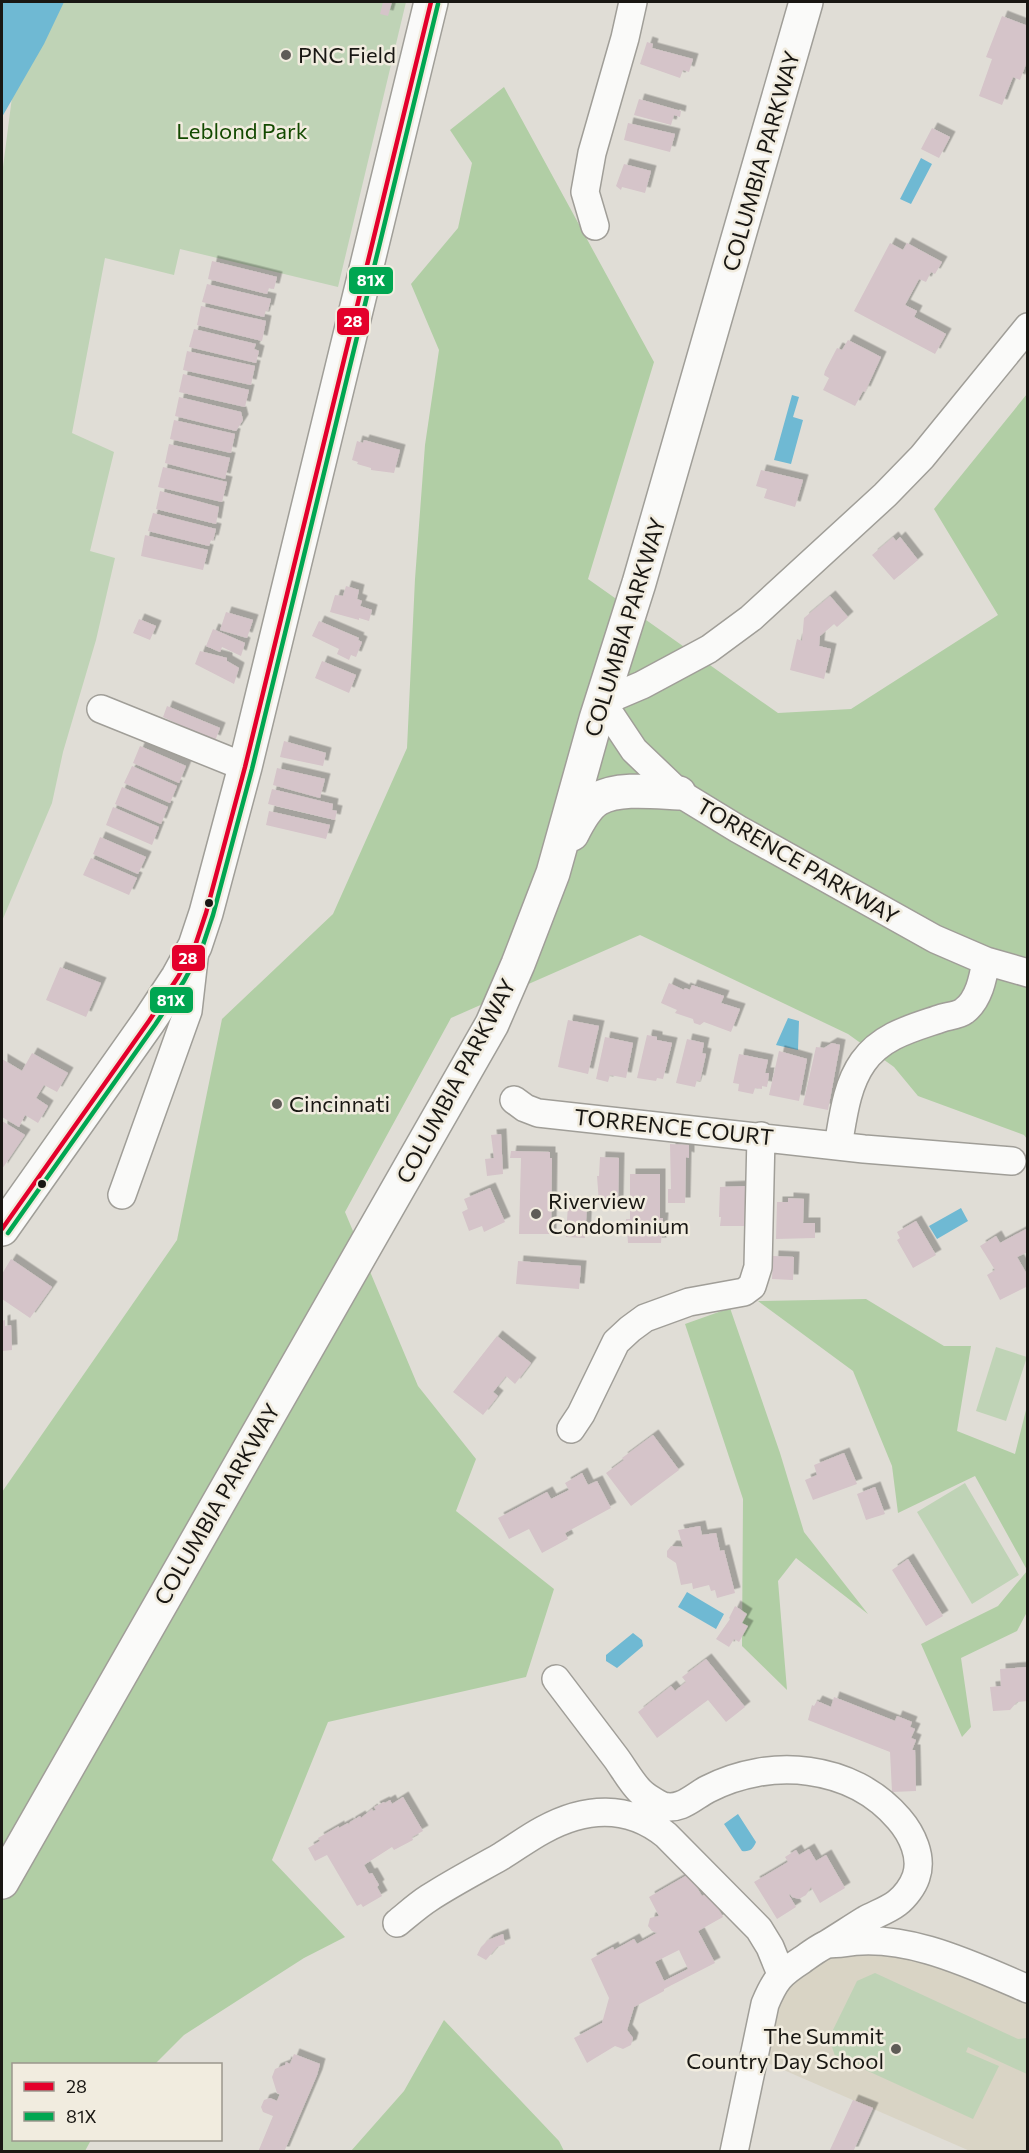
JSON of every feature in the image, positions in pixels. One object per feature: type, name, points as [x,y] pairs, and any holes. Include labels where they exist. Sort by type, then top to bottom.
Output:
[{"type":"main road","points":[[2,1229],[149,1021],[195,946],[206,914],[245,767],[431,2]]},
{"type":"main road","name":"COLUMBIA PARKWAY","points":[[2,1882],[492,1024],[518,964],[553,873],[806,2]]},
{"type":"main road","points":[[553,873],[579,820],[597,800],[617,793],[679,793]]},
{"type":"street","points":[[595,226],[585,192],[592,153],[633,2]]},
{"type":"street","points":[[602,702],[642,685],[709,649],[751,618],[885,495],[922,456],[1028,327]]},
{"type":"street","name":"TORRENCE PARKWAY","points":[[602,702],[634,750],[679,793],[738,829],[935,939],[986,961],[1028,973]]},
{"type":"street","points":[[101,710],[245,767]]},
{"type":"street","points":[[122,1195],[188,1011],[195,946]]},
{"type":"street","points":[[838,1146],[844,1111],[853,1081],[863,1062],[889,1038],[964,1011],[974,999],[981,984],[986,961]]},
{"type":"street","name":"TORRENCE COURT","points":[[514,1100],[537,1113],[838,1146],[1012,1161]]},
{"type":"street","points":[[571,1429],[581,1414],[616,1342],[630,1329],[645,1318],[689,1302],[744,1292],[752,1286],[758,1267],[761,1136]]},
{"type":"street","points":[[556,1679],[641,1791],[663,1806],[682,1806],[707,1789],[757,1771],[795,1769],[816,1771],[841,1779],[871,1794],[890,1808],[905,1826],[915,1846],[918,1864],[916,1877],[910,1889],[898,1902],[781,1974],[773,1984],[765,2004],[734,2151]]},
{"type":"street","points":[[397,1923],[428,1898],[506,1854],[542,1830],[583,1814],[609,1812],[635,1815],[652,1823],[666,1835],[759,1929],[770,1947],[781,1974]]},
{"type":"street","points":[[827,1944],[882,1941],[926,1950],[961,1960],[1028,1989]]},
{"type":"shaded area","name":"The Summit Country Day School","points":[[841,1952],[909,1956],[1027,1997],[1027,2151],[970,2151],[763,2061],[778,1998],[806,1968]]},
{"type":"green space","name":"Leblond Park","points":[[37,2],[406,2],[338,287],[180,249],[174,275],[105,258],[72,433],[114,452],[90,551],[115,558],[96,640],[63,752],[52,803],[2,921],[2,175],[17,58]]},
{"type":"green space","points":[[504,87],[654,362],[588,579],[778,713],[851,709],[998,615],[934,509],[1027,394],[1027,1139],[1024,1135],[918,1096],[894,1067],[848,1034],[640,935],[451,1018],[345,1212],[418,1386],[476,1459],[456,1511],[554,1589],[526,1677],[328,1722],[272,1860],[345,1937],[304,1958],[184,2035],[156,2063],[12,2063],[12,2141],[90,2141],[85,2151],[2,2152],[2,1492],[177,1240],[222,1019],[333,914],[407,748],[415,579],[425,445],[439,350],[411,284],[458,228],[472,163],[450,130]]},
{"type":"green space","points":[[866,1299],[944,1346],[971,1346],[957,1431],[1015,1454],[1027,1406],[1027,1570],[975,1476],[898,1513],[892,1466],[853,1371],[758,1301]]},
{"type":"green space","points":[[730,1308],[780,1453],[804,1532],[868,1614],[796,1558],[778,1581],[787,1690],[742,1646],[743,1499],[685,1324]]},
{"type":"green space","points":[[996,1347],[1027,1357],[1006,1421],[976,1411]]},
{"type":"green space","points":[[965,1483],[1019,1575],[972,1604],[917,1512]]},
{"type":"green space","points":[[1027,1571],[1027,1612],[1017,1631],[961,1658],[971,1727],[962,1737],[921,1644],[998,1606]]},
{"type":"green space","points":[[875,1973],[1018,2039],[1027,2038],[1027,2074],[968,2047],[966,2052],[999,2066],[973,2119],[835,2056],[829,2038],[857,1981]]},
{"type":"green space","points":[[444,2020],[559,2141],[564,2151],[351,2151],[404,2091]]},
{"type":"water","points":[[2,2],[64,2],[44,44],[2,117]]},
{"type":"water","points":[[921,158],[932,164],[911,204],[900,199]]},
{"type":"water","points":[[792,395],[799,397],[793,417],[803,420],[791,464],[774,460]]},
{"type":"water","points":[[788,1018],[799,1021],[798,1050],[776,1045]]},
{"type":"water","points":[[961,1208],[968,1221],[937,1239],[929,1226]]},
{"type":"water","points":[[687,1592],[724,1614],[716,1629],[678,1607]]},
{"type":"water","points":[[633,1633],[642,1640],[643,1646],[617,1668],[606,1661],[606,1655]]},
{"type":"water","points":[[738,1814],[756,1842],[747,1851],[742,1851],[724,1824]]},
{"type":"building","points":[[383,2],[392,2],[388,16],[380,14]]},
{"type":"building","points":[[1002,16],[1028,26],[1028,59],[1020,80],[1013,77],[1002,105],[979,96],[992,59],[986,57]]},
{"type":"building","points":[[647,42],[653,44],[652,48],[693,59],[689,72],[683,70],[680,78],[640,64]]},
{"type":"building","points":[[639,99],[681,111],[680,117],[674,115],[671,125],[634,115]]},
{"type":"building","points":[[628,123],[675,134],[670,152],[624,140]]},
{"type":"building","points":[[932,128],[950,137],[939,158],[921,149]]},
{"type":"building","points":[[624,164],[651,171],[645,193],[622,187],[621,190],[616,186]]},
{"type":"building","points":[[890,243],[903,250],[907,243],[942,262],[935,274],[931,272],[926,282],[919,279],[905,305],[917,311],[914,317],[946,334],[935,354],[854,311]]},
{"type":"building","points":[[212,261],[277,277],[274,289],[269,288],[267,294],[208,279]]},
{"type":"building","points":[[207,284],[271,299],[268,311],[266,310],[264,317],[202,302]]},
{"type":"building","points":[[201,306],[266,321],[262,341],[197,325]]},
{"type":"building","points":[[194,329],[256,344],[254,349],[259,351],[256,363],[189,347]]},
{"type":"building","points":[[848,340],[881,357],[865,392],[863,391],[855,406],[823,390],[829,378],[824,375],[825,371],[837,348],[842,350]]},
{"type":"building","points":[[187,351],[255,366],[251,385],[183,370]]},
{"type":"building","points":[[183,374],[249,390],[245,407],[179,392]]},
{"type":"building","points":[[179,397],[241,412],[243,420],[236,431],[175,416]]},
{"type":"building","points":[[174,420],[235,434],[231,453],[170,439]]},
{"type":"building","points":[[364,440],[400,450],[394,473],[371,470],[352,460],[357,441],[363,443]]},
{"type":"building","points":[[169,444],[230,458],[225,479],[165,463]]},
{"type":"building","points":[[163,467],[227,482],[222,502],[158,487]]},
{"type":"building","points":[[761,470],[803,480],[795,507],[764,498],[767,489],[756,486]]},
{"type":"building","points":[[160,491],[219,507],[216,524],[156,509]]},
{"type":"building","points":[[153,513],[216,529],[213,541],[211,540],[209,546],[148,531]]},
{"type":"building","points":[[145,535],[208,550],[203,570],[141,556]]},
{"type":"building","points":[[893,537],[896,541],[900,537],[918,560],[894,580],[872,555]]},
{"type":"building","points":[[346,586],[359,590],[357,599],[362,601],[360,606],[372,610],[369,621],[330,612],[335,595],[343,596]]},
{"type":"building","points":[[830,596],[848,617],[837,627],[834,624],[820,636],[819,646],[831,649],[824,679],[790,670],[797,639],[802,641],[804,618]]},
{"type":"building","points":[[226,612],[253,620],[247,638],[220,630]]},
{"type":"building","points":[[139,619],[156,626],[150,640],[133,633]]},
{"type":"building","points":[[319,621],[359,638],[358,640],[362,642],[356,657],[351,655],[349,660],[337,654],[339,649],[312,636]]},
{"type":"building","points":[[213,629],[245,643],[241,656],[222,647],[220,652],[206,646]]},
{"type":"building","points":[[200,651],[227,658],[227,661],[239,668],[234,684],[195,664]]},
{"type":"building","points":[[322,661],[356,675],[349,693],[315,678]]},
{"type":"building","points":[[167,706],[220,728],[215,741],[163,717]]},
{"type":"building","points":[[284,741],[326,753],[323,766],[280,757]]},
{"type":"building","points":[[140,746],[186,766],[179,783],[133,763]]},
{"type":"building","points":[[132,766],[177,786],[170,803],[124,783]]},
{"type":"building","points":[[277,768],[325,779],[320,798],[273,785]]},
{"type":"building","points":[[122,787],[168,807],[161,824],[115,804]]},
{"type":"building","points":[[272,789],[333,804],[332,810],[337,811],[335,820],[268,804]]},
{"type":"building","points":[[113,807],[159,827],[152,845],[106,825]]},
{"type":"building","points":[[269,811],[330,825],[326,839],[266,825]]},
{"type":"building","points":[[100,837],[146,857],[138,874],[93,854]]},
{"type":"building","points":[[91,858],[137,878],[129,895],[83,875]]},
{"type":"building","points":[[60,967],[101,983],[86,1017],[46,1000]]},
{"type":"building","points":[[669,983],[684,990],[685,988],[690,990],[692,985],[724,996],[721,1003],[740,1009],[731,1032],[704,1022],[700,1025],[694,1023],[693,1019],[675,1013],[677,1010],[661,1003]]},
{"type":"building","points":[[568,1020],[599,1026],[588,1074],[558,1067]]},
{"type":"building","points":[[647,1035],[672,1043],[663,1079],[657,1078],[656,1081],[637,1078]]},
{"type":"building","points":[[605,1037],[633,1043],[626,1078],[610,1075],[608,1082],[596,1079]]},
{"type":"building","points":[[687,1039],[704,1043],[702,1053],[706,1054],[700,1081],[697,1080],[695,1087],[676,1083]]},
{"type":"building","points":[[832,1043],[840,1045],[828,1110],[803,1105],[816,1047],[824,1048]]},
{"type":"building","points":[[779,1051],[807,1059],[799,1101],[769,1095]]},
{"type":"building","points":[[32,1053],[68,1073],[57,1092],[44,1085],[36,1098],[48,1106],[38,1123],[25,1115],[19,1127],[2,1117],[2,1059],[22,1071]]},
{"type":"building","points":[[739,1054],[768,1060],[765,1073],[769,1073],[767,1087],[755,1088],[753,1094],[738,1091],[739,1084],[733,1083]]},
{"type":"building","points":[[2,1121],[25,1135],[2,1169]]},
{"type":"building","points":[[501,1134],[503,1174],[487,1176],[485,1159],[494,1158],[491,1135]]},
{"type":"building","points":[[670,1144],[689,1145],[689,1158],[686,1157],[685,1203],[668,1203],[668,1189],[671,1189]]},
{"type":"building","name":"Riverview Condominium","points":[[511,1151],[550,1152],[550,1158],[552,1158],[551,1234],[519,1234],[521,1158],[510,1158]]},
{"type":"building","points":[[600,1157],[619,1158],[618,1203],[599,1203],[597,1176],[599,1176]]},
{"type":"building","points":[[630,1174],[660,1174],[660,1218],[663,1218],[661,1243],[628,1243],[626,1219],[630,1219]]},
{"type":"building","points":[[745,1186],[745,1226],[720,1226],[720,1187]]},
{"type":"building","points":[[490,1188],[505,1222],[484,1232],[482,1226],[469,1231],[462,1212],[468,1209],[464,1199]]},
{"type":"building","points":[[788,1198],[804,1199],[803,1223],[815,1223],[815,1238],[776,1239],[777,1202],[788,1202]]},
{"type":"building","points":[[568,1204],[587,1205],[585,1238],[566,1237]]},
{"type":"building","points":[[916,1221],[936,1255],[913,1268],[897,1240],[900,1238],[897,1232]]},
{"type":"building","points":[[1028,1228],[1028,1252],[1017,1257],[1028,1276],[1028,1286],[1000,1300],[987,1275],[995,1270],[980,1246],[996,1236],[1000,1243]]},
{"type":"building","points":[[773,1256],[794,1257],[793,1280],[772,1279]]},
{"type":"building","points":[[11,1259],[52,1287],[30,1318],[2,1299],[2,1274]]},
{"type":"building","points":[[518,1261],[581,1266],[579,1289],[516,1284]]},
{"type":"building","points":[[5,1320],[5,1326],[11,1325],[12,1350],[2,1351],[2,1321]]},
{"type":"building","points":[[497,1336],[531,1363],[515,1384],[506,1376],[493,1392],[498,1396],[483,1415],[453,1392]]},
{"type":"building","points":[[653,1435],[679,1470],[631,1506],[606,1473]]},
{"type":"building","points":[[844,1453],[857,1484],[813,1500],[805,1480],[817,1475],[814,1465]]},
{"type":"building","points":[[582,1473],[588,1485],[597,1481],[611,1508],[565,1533],[568,1539],[542,1553],[529,1529],[509,1539],[498,1518],[547,1492],[551,1499],[569,1490],[565,1483]]},
{"type":"building","points":[[875,1487],[885,1514],[866,1520],[857,1494]]},
{"type":"building","points":[[700,1526],[702,1535],[716,1533],[720,1551],[724,1550],[735,1593],[717,1598],[715,1590],[711,1591],[709,1585],[693,1589],[692,1583],[681,1585],[676,1563],[667,1557],[667,1551],[671,1546],[683,1547],[678,1530]]},
{"type":"building","points":[[908,1559],[943,1616],[926,1626],[892,1570]]},
{"type":"building","points":[[735,1606],[747,1614],[742,1623],[748,1626],[739,1642],[734,1639],[729,1647],[716,1639],[730,1619]]},
{"type":"building","points":[[706,1659],[745,1707],[726,1722],[708,1700],[657,1738],[638,1712],[671,1686],[675,1691],[686,1682],[682,1677]]},
{"type":"building","points":[[1027,1667],[1028,1701],[1017,1702],[1010,1710],[993,1711],[990,1687],[1001,1686],[1000,1669]]},
{"type":"building","points":[[834,1697],[895,1721],[897,1716],[912,1722],[910,1727],[915,1729],[911,1738],[916,1740],[912,1750],[915,1750],[916,1791],[892,1792],[890,1752],[808,1720],[812,1705],[814,1706],[817,1701],[831,1707]]},
{"type":"building","points":[[403,1797],[423,1831],[412,1837],[413,1840],[394,1850],[392,1847],[364,1865],[379,1885],[377,1887],[382,1896],[363,1907],[361,1904],[357,1906],[327,1855],[315,1861],[308,1848],[320,1841],[318,1838],[339,1826],[339,1828],[348,1823],[349,1825],[350,1822],[360,1816],[361,1818],[372,1809],[376,1810],[374,1807],[390,1800],[392,1804]]},
{"type":"building","points":[[809,1849],[816,1861],[826,1855],[845,1888],[820,1903],[811,1887],[806,1895],[799,1899],[790,1894],[796,1907],[777,1919],[754,1882],[788,1862],[785,1857],[796,1850],[799,1855]]},
{"type":"building","points":[[689,1874],[702,1896],[709,1892],[723,1917],[698,1931],[715,1963],[634,2007],[627,2030],[633,2038],[631,2045],[623,2049],[615,2046],[587,2063],[574,2038],[602,2023],[609,1998],[591,1959],[613,1947],[614,1950],[634,1939],[637,1944],[657,1933],[648,1926],[650,1918],[659,1916],[649,1897]],"holes":[[[679,1950],[688,1969],[664,1981],[655,1962]]]},
{"type":"building","points":[[503,1934],[505,1944],[497,1947],[486,1960],[477,1955],[488,1940]]},
{"type":"building","points":[[294,2054],[320,2064],[317,2075],[284,2152],[258,2152],[273,2116],[263,2112],[261,2107],[264,2100],[270,2098],[277,2101],[280,2094],[277,2093],[272,2077],[275,2069],[285,2065],[286,2062],[290,2064]]},
{"type":"building","points":[[853,2100],[873,2108],[853,2152],[829,2152]]},
{"type":"transit line","name":"28","points":[[2,1229],[149,1021],[195,946],[245,767],[431,2]]},
{"type":"transit line","name":"81X","points":[[8,1233],[155,1025],[184,981],[202,948],[252,769],[438,4]]},
{"type":"place","name":"PNC Field","points":[[286,55]]},
{"type":"place","name":"Cincinnati","points":[[277,1104]]},
{"type":"place","name":"Riverview Condominium","points":[[536,1214]]},
{"type":"place","name":"The Summit Country Day School","points":[[896,2049]]}]
